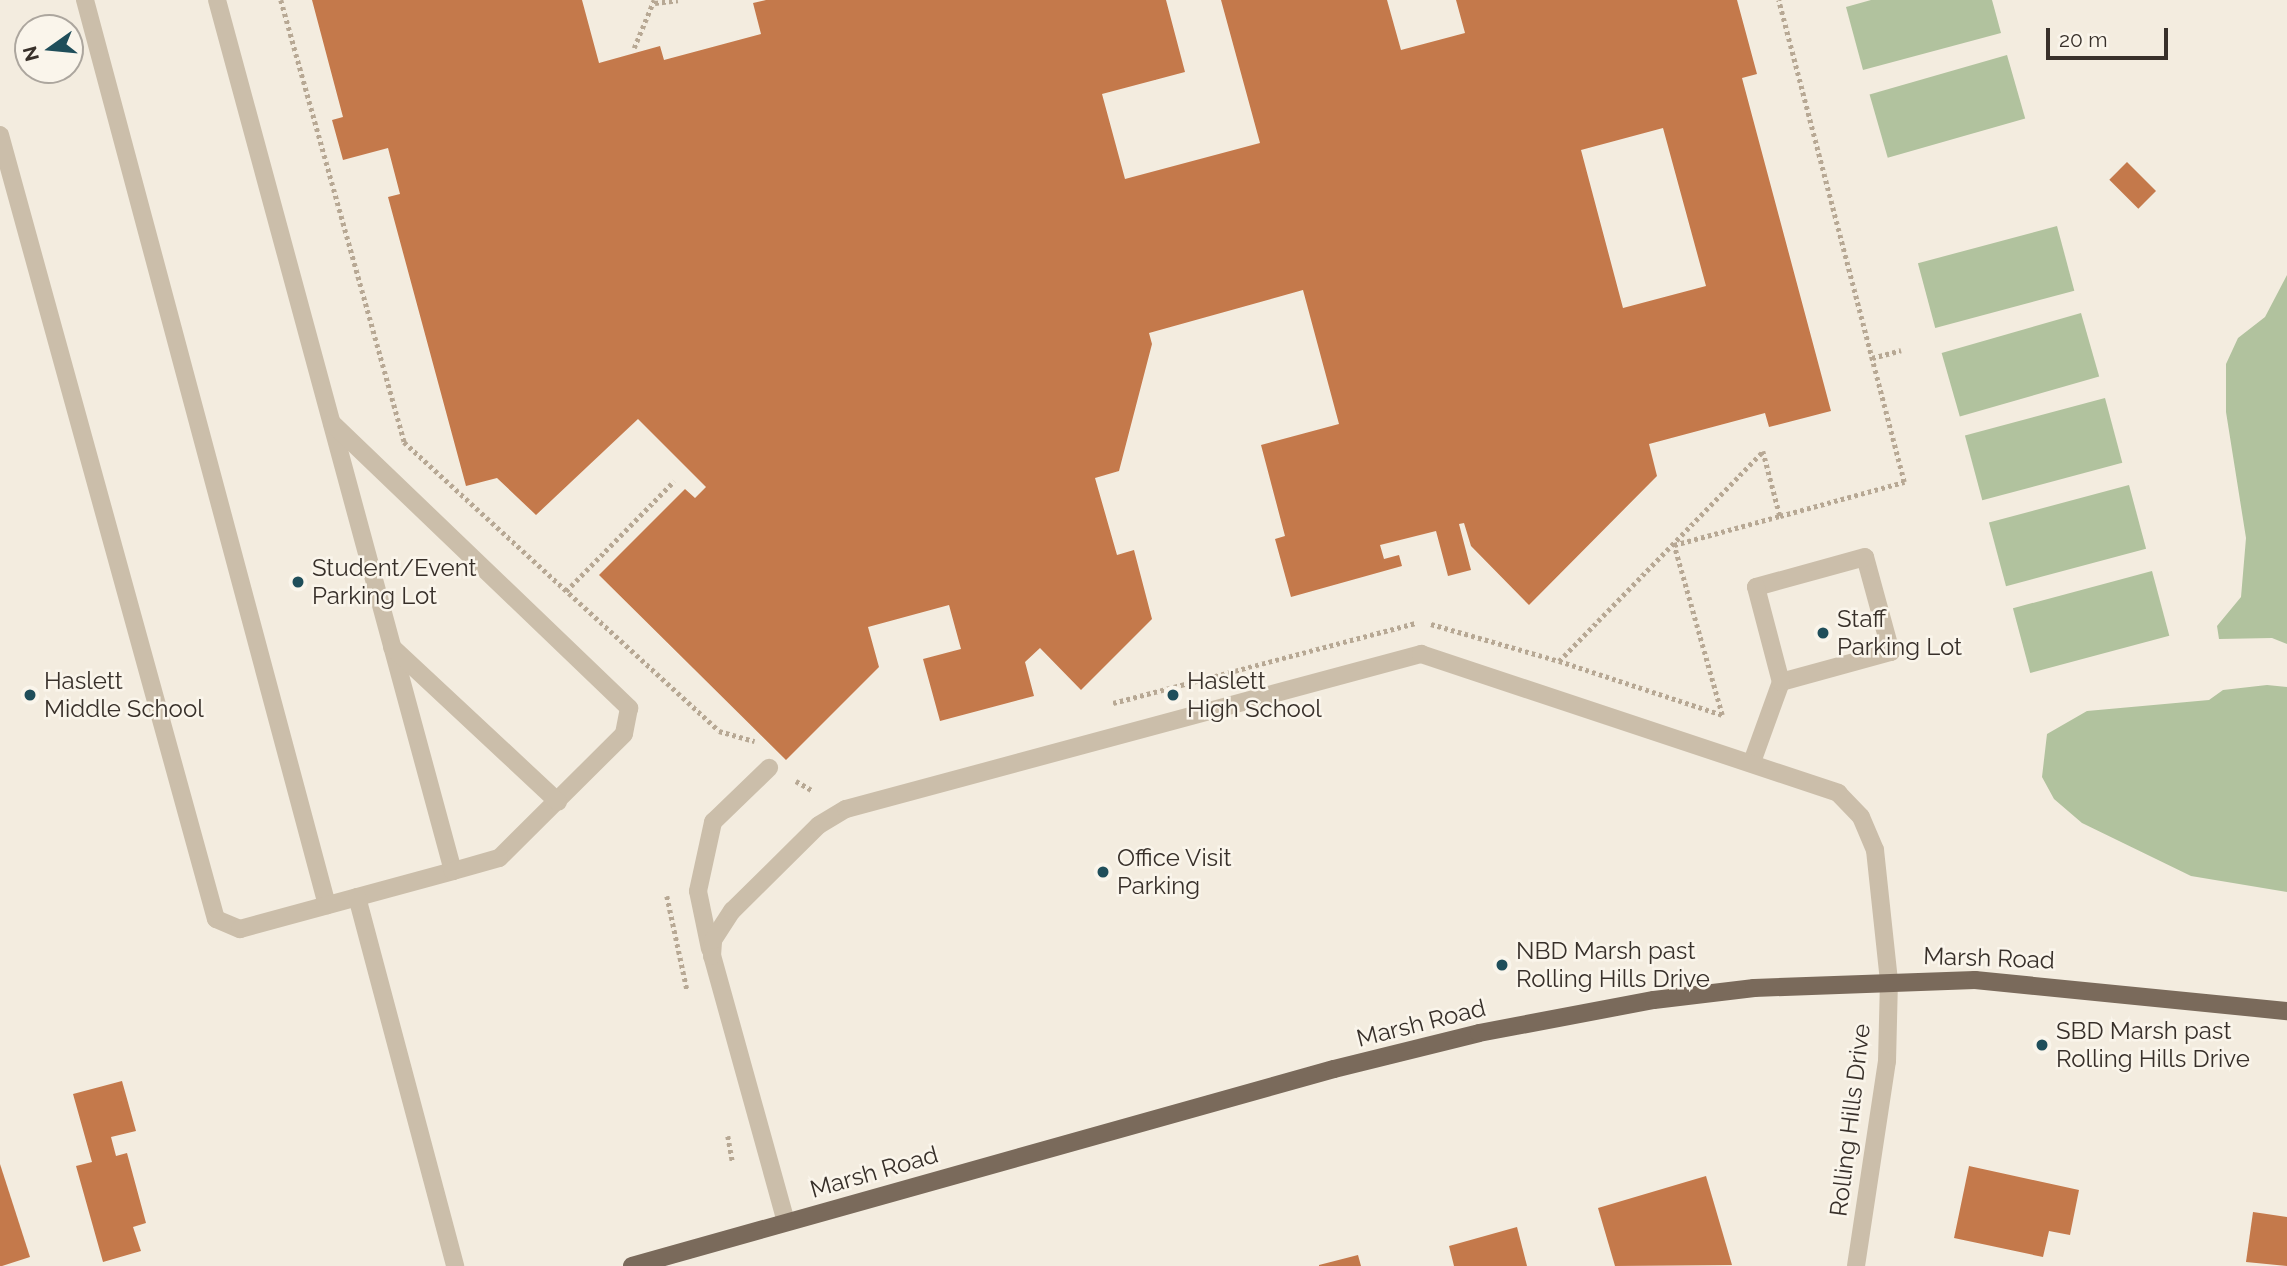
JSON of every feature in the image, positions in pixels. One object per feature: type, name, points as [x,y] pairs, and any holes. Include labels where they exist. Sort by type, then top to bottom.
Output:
[{"type":"main road","name":"Marsh Road","points":[[632,1266],[1479,1032],[1654,1000],[1889,981],[2068,985],[2287,1011]]},
{"type":"street","points":[[85,0],[327,905]]},
{"type":"street","points":[[217,0],[453,871]]},
{"type":"street","points":[[0,135],[216,919],[240,929],[499,858],[624,734],[630,716],[625,702],[332,424]]},
{"type":"street","points":[[1752,762],[1781,682],[1756,587],[1865,557],[1891,652],[1781,682]]},
{"type":"street","points":[[392,647],[558,802]]},
{"type":"street","name":"Rolling Hills Drive","points":[[712,956],[713,940],[732,911],[819,825],[846,809],[1409,655],[1442,657],[1839,793],[1861,817],[1875,850],[1889,981],[1887,1061],[1856,1266]]},
{"type":"street","points":[[769,768],[713,822],[702,857],[698,891],[712,956],[786,1222]]},
{"type":"street","points":[[357,897],[455,1266]]},
{"type":"path","points":[[281,0],[404,442],[719,731],[760,743]]},
{"type":"path","points":[[634,48],[654,1],[678,0]]},
{"type":"path","points":[[1559,661],[1723,715],[1674,545],[1905,482],[1778,0]]},
{"type":"path","points":[[1872,358],[1901,350]]},
{"type":"path","points":[[1763,451],[1780,516]]},
{"type":"path","points":[[566,591],[674,481]]},
{"type":"path","points":[[789,773],[808,793]]},
{"type":"green space","points":[[1871,0],[1992,0],[2001,33],[1863,70],[1846,7]]},
{"type":"green space","points":[[2007,55],[2025,118],[1888,158],[1870,94]]},
{"type":"green space","points":[[2057,226],[2074,291],[1935,328],[1918,263]]},
{"type":"green space","points":[[2287,275],[2287,644],[2272,638],[2219,639],[2217,626],[2241,597],[2246,538],[2226,412],[2226,364],[2238,338],[2265,317]]},
{"type":"green space","points":[[2081,313],[2099,376],[1960,416],[1942,353]]},
{"type":"green space","points":[[2105,398],[2122,463],[1982,500],[1965,436]]},
{"type":"green space","points":[[2129,485],[2146,549],[2006,586],[1989,523]]},
{"type":"green space","points":[[2152,571],[2169,636],[2030,673],[2013,608]]},
{"type":"green space","points":[[2267,685],[2287,687],[2287,892],[2191,876],[2082,823],[2054,799],[2042,777],[2047,734],[2087,711],[2209,700],[2223,690]]},
{"type":"building","points":[[312,0],[582,0],[599,63],[660,46],[664,60],[761,34],[753,3],[766,0],[1166,0],[1185,72],[1102,94],[1125,179],[1260,143],[1221,0],[1387,0],[1401,50],[1465,33],[1456,0],[1737,0],[1757,74],[1742,78],[1831,411],[1769,427],[1765,413],[1649,444],[1657,476],[1529,605],[1471,546],[1464,523],[1459,524],[1471,570],[1448,576],[1436,531],[1380,545],[1384,559],[1399,555],[1402,566],[1291,597],[1275,539],[1285,536],[1261,445],[1339,424],[1303,290],[1149,333],[1152,344],[1119,471],[1095,478],[1117,555],[1134,550],[1152,619],[1081,690],[1040,648],[1025,662],[1034,696],[940,721],[923,659],[961,649],[949,605],[868,627],[879,667],[786,760],[599,575],[685,489],[695,498],[706,487],[638,419],[536,515],[497,478],[466,486],[388,197],[400,194],[388,148],[343,160],[332,120],[343,117]],"holes":[[[1663,128],[1706,286],[1623,308],[1581,150]]]},
{"type":"building","points":[[2127,162],[2156,191],[2138,209],[2109,180]]},
{"type":"building","points":[[122,1081],[136,1131],[111,1137],[116,1156],[127,1153],[146,1223],[133,1227],[141,1251],[103,1262],[76,1166],[92,1162],[73,1094]]},
{"type":"building","points":[[0,1164],[30,1257],[2,1266],[0,1266]]},
{"type":"building","points":[[1969,1166],[2079,1190],[2070,1235],[2049,1231],[2043,1257],[1954,1238]]},
{"type":"building","points":[[1706,1176],[1732,1265],[1615,1266],[1598,1208]]},
{"type":"building","points":[[2253,1212],[2287,1217],[2287,1266],[2246,1262]]},
{"type":"building","points":[[1517,1227],[1527,1266],[1454,1266],[1449,1246]]},
{"type":"building","points":[[1358,1255],[1361,1266],[1319,1266],[1319,1265]]},
{"type":"place","name":"Student/Event Parking Lot","points":[[298,582]]},
{"type":"place","name":"Staff Parking Lot","points":[[1823,633]]},
{"type":"place","name":"Haslett Middle School","points":[[30,695]]},
{"type":"place","name":"Haslett High School","points":[[1173,695]]},
{"type":"place","name":"Office Visit Parking","points":[[1103,872]]},
{"type":"place","name":"NBD Marsh past Rolling Hills Drive","points":[[1502,965]]},
{"type":"place","name":"SBD Marsh past Rolling Hills Drive","points":[[2042,1045]]}]
